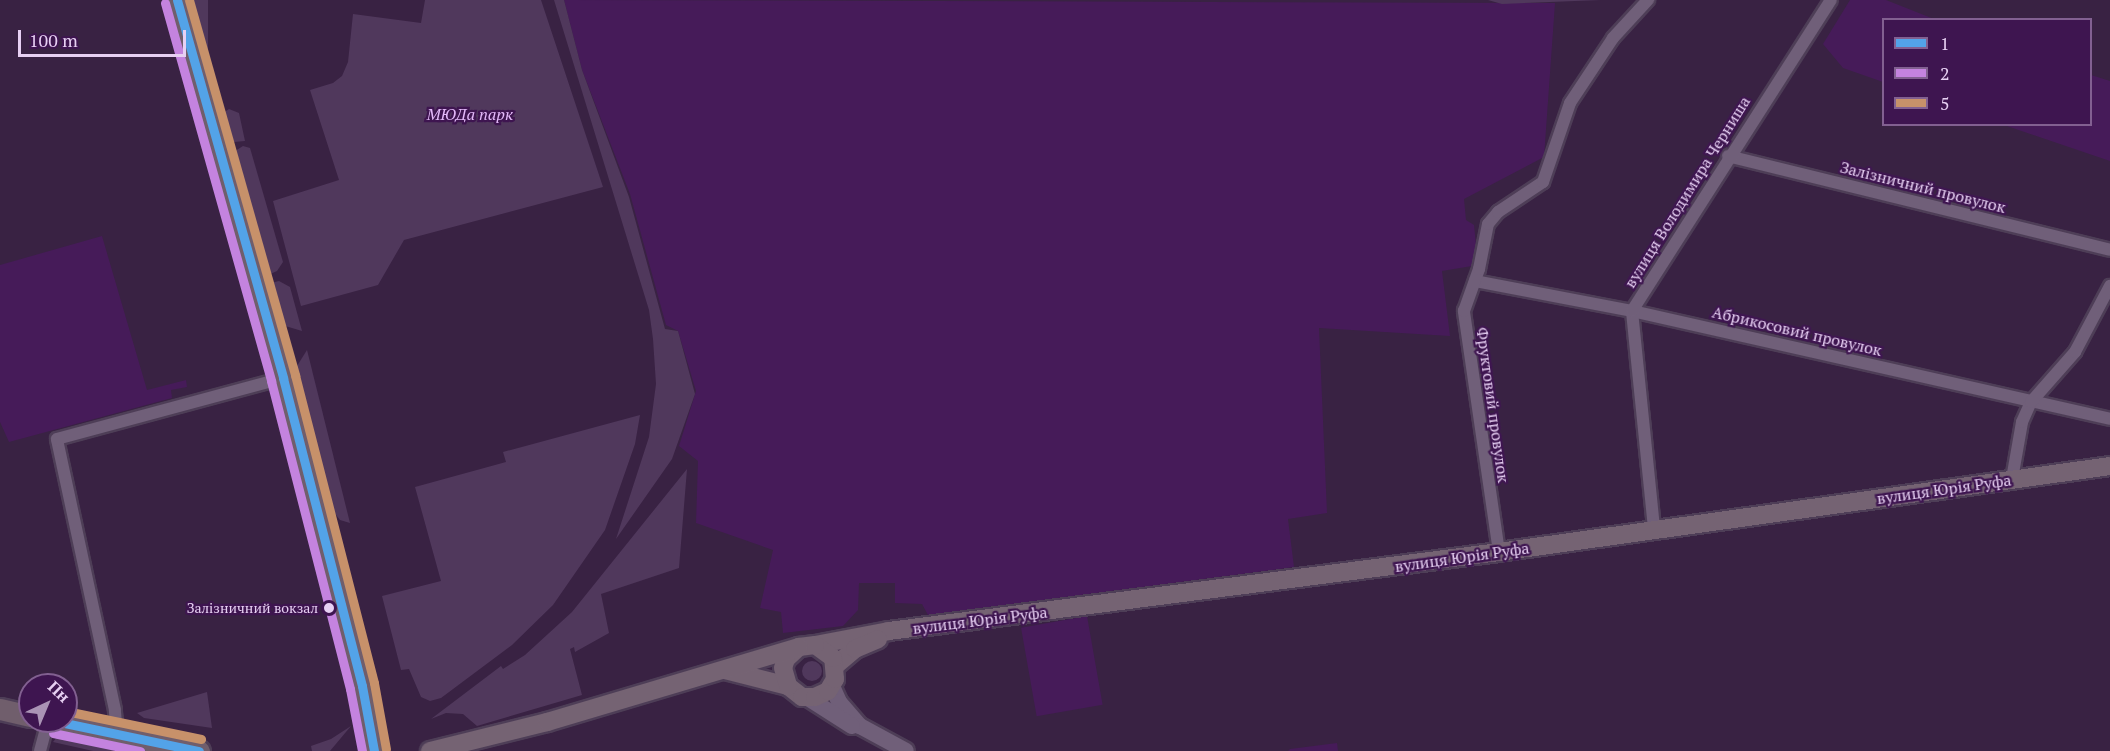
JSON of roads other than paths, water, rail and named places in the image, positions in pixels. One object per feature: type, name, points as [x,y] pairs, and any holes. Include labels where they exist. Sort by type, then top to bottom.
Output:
[{"type":"highway","points":[[177,0],[283,378],[362,686],[374,751]]},
{"type":"highway","points":[[0,710],[18,714]]},
{"type":"highway","points":[[78,726],[199,751]]},
{"type":"main road","name":"вулиця Юрія Руфа","points":[[430,751],[547,722],[721,669],[807,646],[914,628],[1499,552],[1654,528],[2110,466]]},
{"type":"main road","points":[[808,698],[822,695],[832,686],[836,665],[862,645],[914,628]]},
{"type":"main road","points":[[788,686],[783,668],[786,659],[807,646],[828,652],[836,665]]},
{"type":"main road","points":[[721,669],[788,686],[849,725],[870,732],[906,751]]},
{"type":"main road","points":[[832,686],[845,711],[870,732]]},
{"type":"street","name":"Фруктовий провулок","points":[[1499,552],[1466,345],[1464,311],[1475,281],[1488,224],[1498,212],[1543,182],[1570,103],[1613,38],[1648,0]]},
{"type":"street","name":"вулиця Володимира Черниша","points":[[1654,528],[1632,311],[1728,156],[1831,0]]},
{"type":"street","name":"Залізничний провулок","points":[[1728,156],[2110,250]]},
{"type":"street","name":"Абрикосовий провулок","points":[[1475,281],[1632,311],[2110,419]]},
{"type":"street","points":[[2012,479],[2022,422],[2031,402],[2075,352],[2110,286]]},
{"type":"street","points":[[117,735],[113,699],[57,439],[283,378]]},
{"type":"street","points":[[40,751],[45,733]]},
{"type":"place","name":"Залізничний вокзал","points":[[329,608]]},
{"type":"park label","name":"МЮДа парк","points":[[470,114]]}]
